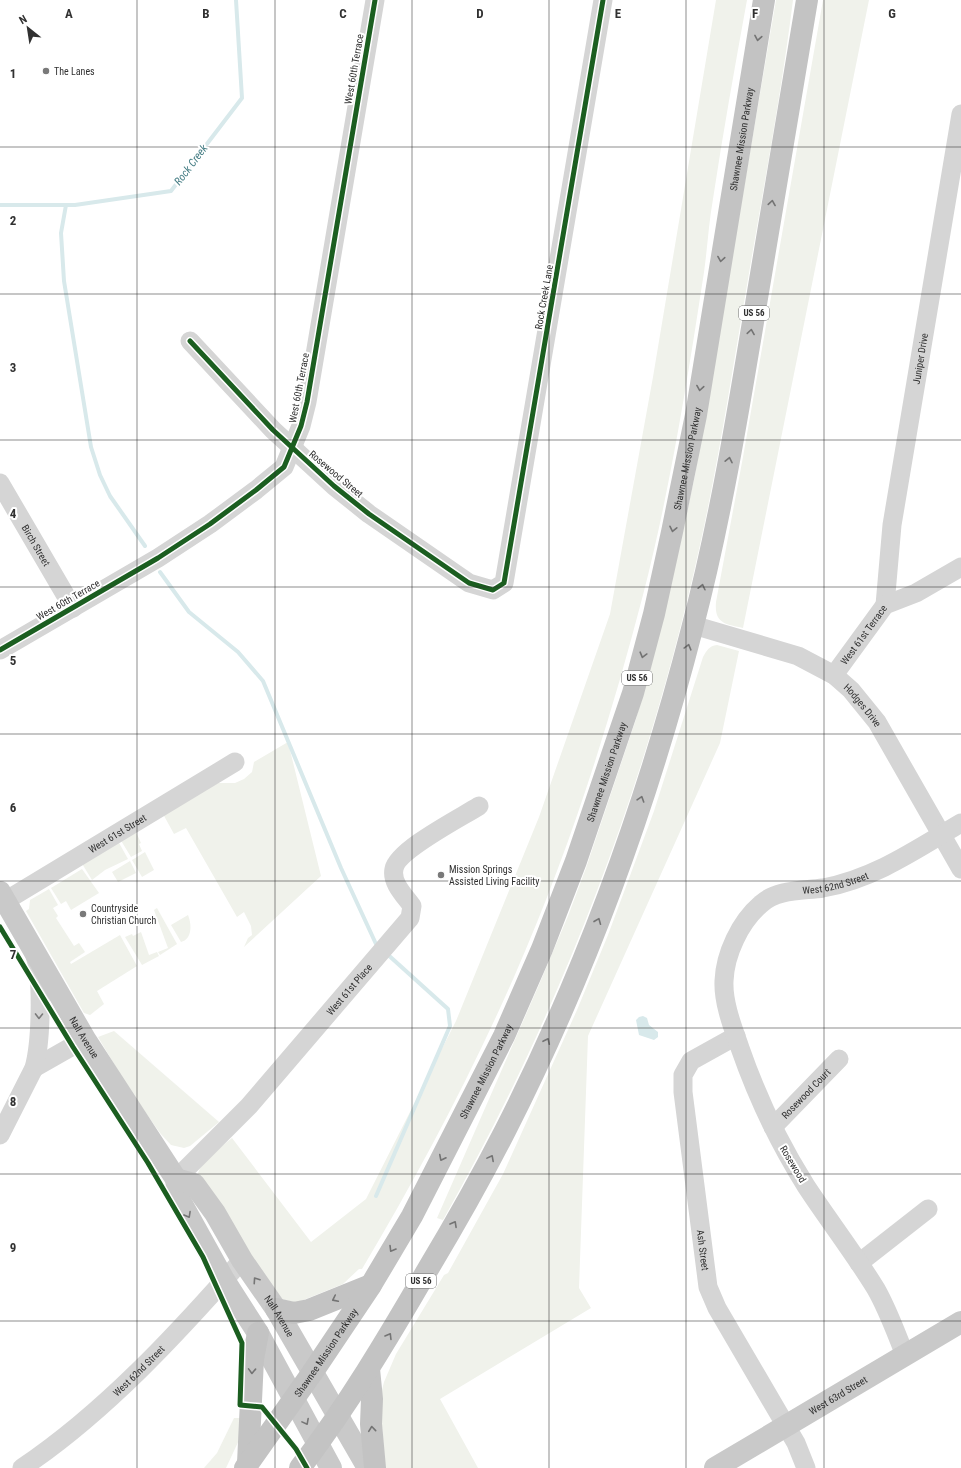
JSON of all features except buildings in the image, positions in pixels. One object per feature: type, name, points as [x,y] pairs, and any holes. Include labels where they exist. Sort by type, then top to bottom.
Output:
[{"type":"highway","name":"Shawnee Mission Parkway","points":[[247,1466],[294,1400],[371,1285],[412,1216],[504,1036],[542,949],[576,861],[633,693],[654,614],[672,532],[696,415],[764,0]]},
{"type":"highway","name":"US 56","points":[[300,1468],[338,1416],[369,1369],[445,1241],[505,1131],[553,1029],[617,873],[674,696],[694,625],[733,442],[807,0]]},
{"type":"highway","points":[[276,1309],[294,1313],[309,1310],[371,1285]]},
{"type":"highway","points":[[247,1466],[253,1359],[258,1333]]},
{"type":"highway","points":[[369,1369],[372,1399],[371,1424],[375,1468]]},
{"type":"main road","name":"Nall Avenue","points":[[2,899],[85,1039],[176,1178],[178,1197],[224,1280],[258,1333],[331,1468]]},
{"type":"main road","name":"Nall Avenue","points":[[176,1178],[194,1184],[215,1213],[242,1260],[276,1309],[368,1468]]},
{"type":"main road","name":"West 63rd Street","points":[[715,1468],[961,1322]]},
{"type":"street","name":"West 60th Terrace","points":[[0,650],[158,558],[210,524],[284,467],[293,449],[307,402],[375,0]]},
{"type":"street","name":"Rock Creek Lane","points":[[493,590],[504,583],[508,562],[603,0]]},
{"type":"street","name":"Juniper Drive","points":[[885,605],[892,525],[961,114]]},
{"type":"street","name":"Rosewood Street","points":[[190,342],[220,375],[293,449],[334,486],[439,564],[469,583],[493,590]]},
{"type":"street","name":"Birch Street","points":[[0,483],[73,608]]},
{"type":"street","name":"West 61st Terrace","points":[[834,675],[885,605],[916,593],[961,567]]},
{"type":"street","name":"Hodges Drive","points":[[694,625],[798,656],[834,675],[850,690],[877,722],[961,869]]},
{"type":"street","name":"West 61st Street","points":[[2,899],[235,762]]},
{"type":"street","name":"West 61st Place","points":[[176,1178],[249,1106],[410,918],[412,906],[396,883],[394,869],[399,860],[409,850],[480,806]]},
{"type":"street","name":"West 62nd Street","points":[[728,957],[740,930],[761,903],[784,893],[836,886],[855,880],[883,868],[961,823]]},
{"type":"street","points":[[0,1135],[34,1068],[38,1049],[38,970],[33,950]]},
{"type":"street","name":"Rosewood","points":[[728,957],[724,980],[724,996],[750,1076],[772,1127],[806,1186],[859,1263],[886,1308],[905,1355]]},
{"type":"street","name":"Ash Street","points":[[736,1036],[691,1061],[683,1075],[683,1092],[708,1287],[717,1308],[786,1425],[801,1453],[806,1468]]},
{"type":"street","points":[[34,1068],[85,1039]]},
{"type":"street","name":"Rosewood Court","points":[[772,1127],[839,1059]]},
{"type":"street","points":[[859,1263],[928,1209]]},
{"type":"street","name":"West 62nd Street","points":[[22,1468],[102,1405],[138,1370],[242,1260]]},
{"type":"shaded area","points":[[716,0],[747,0],[717,174],[704,274],[690,363],[669,480],[643,595],[616,693],[570,837],[534,931],[480,1052],[403,1198],[362,1269],[359,1269],[343,1284],[296,1303],[278,1298],[197,1176],[199,1170],[207,1159],[232,1138],[311,1242],[366,1199],[456,1021],[539,817],[610,614],[653,377]]},
{"type":"shaded area","points":[[776,0],[793,0],[783,72],[713,480],[700,545],[679,633],[655,720],[627,807],[597,892],[563,976],[526,1059],[486,1140],[443,1220],[437,1218],[568,916],[586,868],[636,719],[670,590],[695,475]]},
{"type":"shaded area","points":[[823,0],[869,0],[743,628],[722,622],[717,615],[716,602],[743,457]]},
{"type":"shaded area","points":[[717,645],[739,651],[720,743],[588,1036],[579,1288],[591,1308],[440,1399],[478,1468],[385,1468],[380,1398],[384,1382],[396,1354],[444,1275],[448,1273],[503,1174],[577,1010],[608,935],[654,811],[703,657],[708,649]]},
{"type":"shaded area","points":[[288,742],[321,876],[244,947],[248,938],[252,935],[251,926],[244,912],[237,917],[186,828],[174,834],[163,814],[218,783],[235,783],[244,779],[252,772],[254,762]]},
{"type":"shaded area","points":[[135,830],[141,843],[139,844],[142,851],[131,857],[120,839]]},
{"type":"shaded area","points":[[118,841],[128,859],[105,870],[92,880],[81,862]]},
{"type":"shaded area","points":[[145,852],[154,870],[142,877],[132,860]]},
{"type":"shaded area","points":[[130,861],[136,873],[118,882],[112,872]]},
{"type":"shaded area","points":[[82,869],[99,893],[71,910],[66,901],[61,904],[51,888]]},
{"type":"shaded area","points":[[49,889],[58,905],[53,908],[58,916],[56,918],[74,946],[79,943],[85,952],[70,962],[71,964],[120,935],[137,966],[97,991],[104,1004],[90,1015],[84,1013],[26,911],[29,909],[30,900]]},
{"type":"shaded area","points":[[157,908],[177,944],[160,955],[158,952],[168,948],[154,910]]},
{"type":"shaded area","points":[[188,915],[190,923],[189,935],[181,942],[171,925]]},
{"type":"shaded area","points":[[141,932],[149,955],[157,952],[159,956],[142,965],[125,937],[132,934],[133,936]]},
{"type":"shaded area","points":[[643,1016],[647,1018],[649,1025],[658,1032],[658,1037],[654,1040],[639,1035],[636,1020]]},
{"type":"shaded area","points":[[114,1031],[219,1122],[190,1146],[184,1148],[171,1145],[160,1133],[129,1089],[98,1037]]},
{"type":"shaded area","points":[[234,1418],[244,1418],[240,1438],[226,1468],[204,1468],[217,1453]]},
{"type":"waterway","name":"Rock Creek","points":[[0,205],[75,205],[171,191],[242,98],[236,0]]},
{"type":"waterway","points":[[66,205],[61,233],[64,281],[91,447],[100,475],[110,496],[145,546]]},
{"type":"waterway","points":[[160,572],[189,612],[238,652],[263,681],[341,868],[376,944],[380,947]]},
{"type":"waterway","points":[[376,1196],[450,1026],[448,1009],[386,953]]},
{"type":"cycle path","points":[[0,650],[158,558],[210,524],[284,467],[301,426],[307,402],[375,0]]},
{"type":"cycle path","points":[[190,341],[273,430],[334,486],[369,514],[469,583],[493,590],[504,583],[603,0]]},
{"type":"cycle path","points":[[0,927],[73,1047],[148,1163],[203,1257],[242,1343],[240,1405],[262,1407],[296,1449],[307,1468]]},
{"type":"place","name":"The Lanes","points":[[46,71]]},
{"type":"place","name":"Mission Springs Assisted Living Facility","points":[[441,875]]},
{"type":"place","name":"Countryside Christian Church","points":[[83,914]]}]
